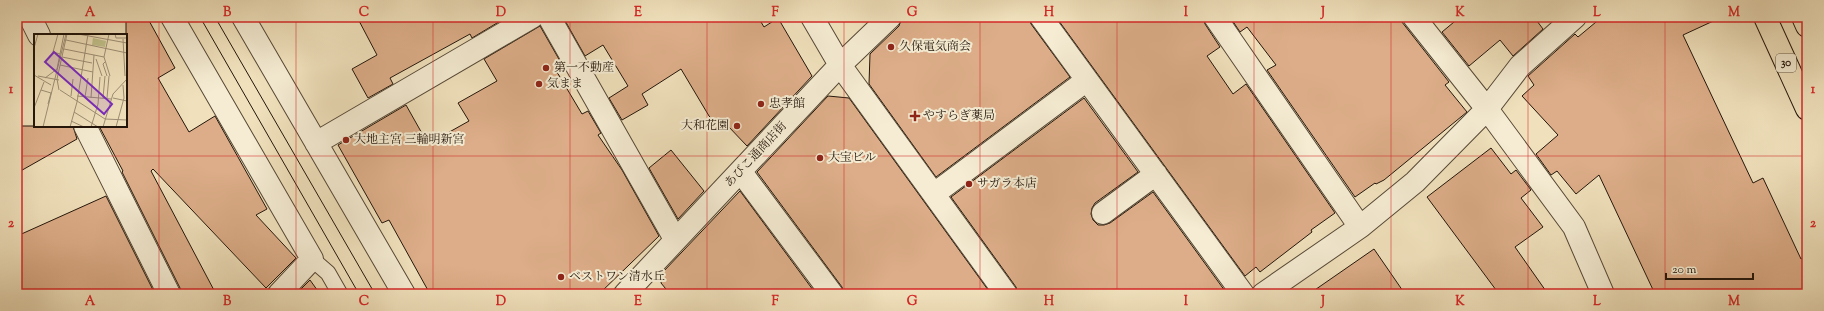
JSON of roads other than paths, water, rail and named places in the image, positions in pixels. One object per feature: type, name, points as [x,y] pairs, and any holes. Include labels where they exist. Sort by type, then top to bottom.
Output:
[{"type":"main road","name":"30","points":[[1765,17],[1807,109]]},
{"type":"main road","points":[[1803,17],[1807,26]]},
{"type":"street","points":[[30,17],[38,34]]},
{"type":"street","points":[[172,17],[312,259],[279,294]]},
{"type":"street","points":[[244,17],[404,294]]},
{"type":"street","points":[[316,143],[509,23],[532,17]]},
{"type":"street","points":[[549,17],[675,239]]},
{"type":"street","points":[[812,17],[840,65],[1006,294]]},
{"type":"street","name":"あびこ通商店街","points":[[625,294],[840,65],[890,17]]},
{"type":"street","points":[[1042,17],[1243,294]]},
{"type":"street","points":[[1215,17],[1360,227]]},
{"type":"street","points":[[1414,17],[1487,109],[1574,227],[1603,294]]},
{"type":"street","points":[[1263,294],[1360,227],[1415,182],[1487,109],[1553,24],[1575,17]]},
{"type":"street","points":[[934,194],[1087,80]]},
{"type":"street","points":[[86,127],[169,294]]},
{"type":"street","points":[[740,172],[832,294]]},
{"type":"street","points":[[1103,213],[1156,174]]},
{"type":"lane","points":[[312,259],[328,273],[340,294]]},
{"type":"tram line","points":[[200,17],[359,294]]},
{"type":"tram line","points":[[215,17],[375,294]]},
{"type":"place","name":"久保電気商会","points":[[891,47]]},
{"type":"place","name":"第一不動産","points":[[546,68]]},
{"type":"place","name":"気まま","points":[[539,84]]},
{"type":"place","name":"忠孝館","points":[[761,104]]},
{"type":"place","name":"やすらぎ薬局","points":[[915,116]]},
{"type":"place","name":"大和花園","points":[[737,126]]},
{"type":"place","name":"大地主宮 三輪明新宮","points":[[346,140]]},
{"type":"place","name":"大宝ビル","points":[[820,158]]},
{"type":"place","name":"サガラ本店","points":[[969,184]]},
{"type":"place","name":"ベストワン清水丘","points":[[561,277]]}]
